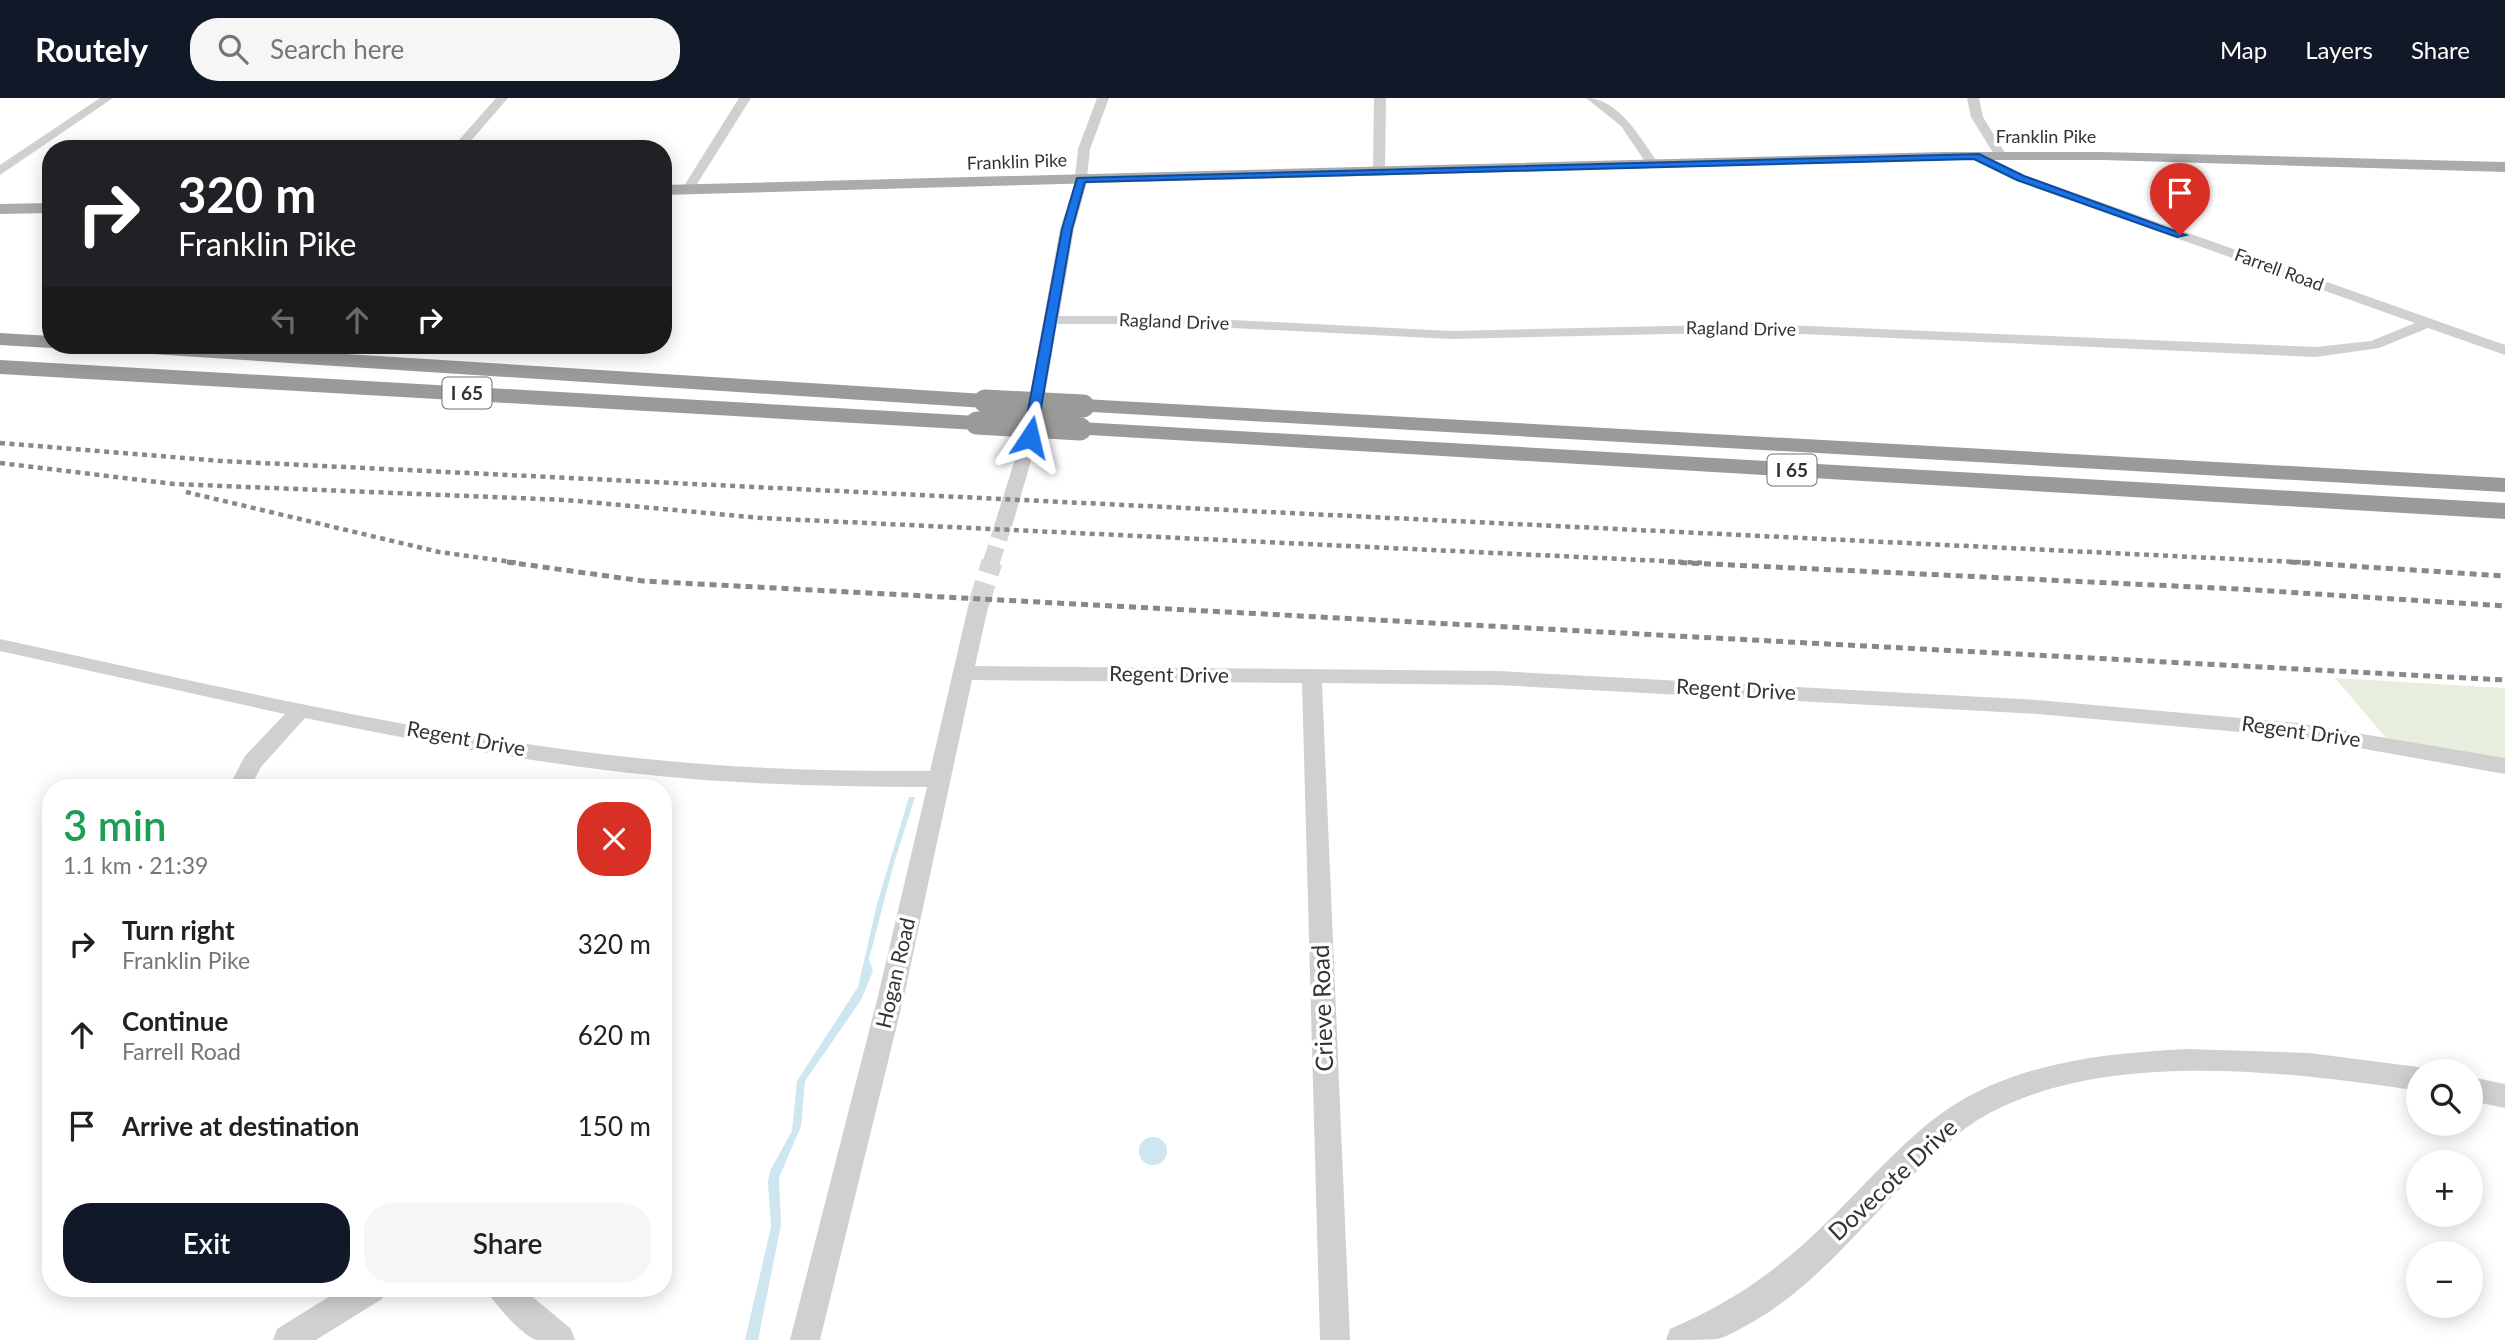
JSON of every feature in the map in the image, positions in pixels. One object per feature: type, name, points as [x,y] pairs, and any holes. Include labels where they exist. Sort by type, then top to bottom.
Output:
[{"type":"highway","points":[[0,339],[42,341]]},
{"type":"highway","name":"I 65","points":[[246,354],[985,401],[1081,417],[2505,511]]},
{"type":"highway","name":"I 65","points":[[0,367],[977,423],[1081,417],[2505,485]]},
{"type":"main road","name":"Franklin Pike","points":[[672,190],[1976,156],[2505,167]]},
{"type":"main road","points":[[0,209],[42,208]]},
{"type":"street","points":[[46,140],[107,98]]},
{"type":"street","points":[[465,140],[502,98]]},
{"type":"street","points":[[688,189],[745,98]]},
{"type":"street","points":[[1003,526],[1030,437],[1067,229],[1081,180],[1084,149],[1103,98]]},
{"type":"street","points":[[1379,171],[1380,98]]},
{"type":"street","points":[[1592,98],[1625,124],[1652,163]]},
{"type":"street","points":[[1973,98],[1976,117],[2001,156]]},
{"type":"street","points":[[0,172],[42,143]]},
{"type":"street","name":"Farrell Road","points":[[1976,156],[2013,175],[2505,350]]},
{"type":"street","points":[[2013,175],[2008,168],[2012,161],[2034,156]]},
{"type":"street","name":"Ragland Drive","points":[[1050,320],[1155,320],[1451,335],[1758,328],[2316,352],[2378,345],[2405,336],[2426,323]]},
{"type":"street","name":"Hogan Road","points":[[805,1340],[891,996],[979,603]]},
{"type":"street","name":"Regent Drive","points":[[0,645],[301,709],[476,742],[672,770],[767,778],[939,779]]},
{"type":"street","name":"Regent Drive","points":[[962,673],[1563,680],[2144,715],[2297,730],[2505,766]]},
{"type":"street","name":"Crieve Road","points":[[1312,676],[1335,1340]]},
{"type":"street","points":[[244,779],[253,762],[301,709]]},
{"type":"street","name":"Dovecote Drive","points":[[1681,1340],[1742,1312],[1773,1290],[1825,1244],[1917,1153],[1968,1112],[2044,1078],[2109,1065],[2191,1061],[2273,1063],[2406,1077]]},
{"type":"street","points":[[2483,1091],[2505,1096]]},
{"type":"street","points":[[288,1340],[357,1297]]},
{"type":"street","points":[[510,1297],[560,1340]]},
{"type":"green space","points":[[2335,678],[2505,688],[2505,760],[2386,738]]},
{"type":"water","points":[[909,797],[915,797],[894,863],[869,959],[873,971],[861,1000],[805,1081],[801,1126],[779,1178],[781,1225],[758,1340],[745,1340],[771,1227],[768,1182],[770,1171],[792,1131],[797,1081],[858,987],[877,904]]},
{"type":"water","points":[[1153,1137],[1163,1141],[1167,1151],[1163,1161],[1153,1165],[1143,1161],[1139,1151],[1143,1141]]},
{"type":"tunnel","points":[[991,563],[1003,526]]},
{"type":"tunnel","points":[[979,603],[992,562]]},
{"type":"railway","points":[[0,443],[221,461],[2316,563]]},
{"type":"railway","points":[[0,463],[174,484],[566,500],[761,518],[1705,563]]},
{"type":"railway","points":[[186,492],[439,552],[519,563]]},
{"type":"railway","points":[[507,562],[643,581],[2505,680]]},
{"type":"railway","points":[[1668,562],[2238,589],[2505,606]]},
{"type":"railway","points":[[2290,562],[2505,576]]},
{"type":"route","points":[[1030,437],[1067,229],[1081,180],[1976,156],[2020,178],[2180,235]]}]
